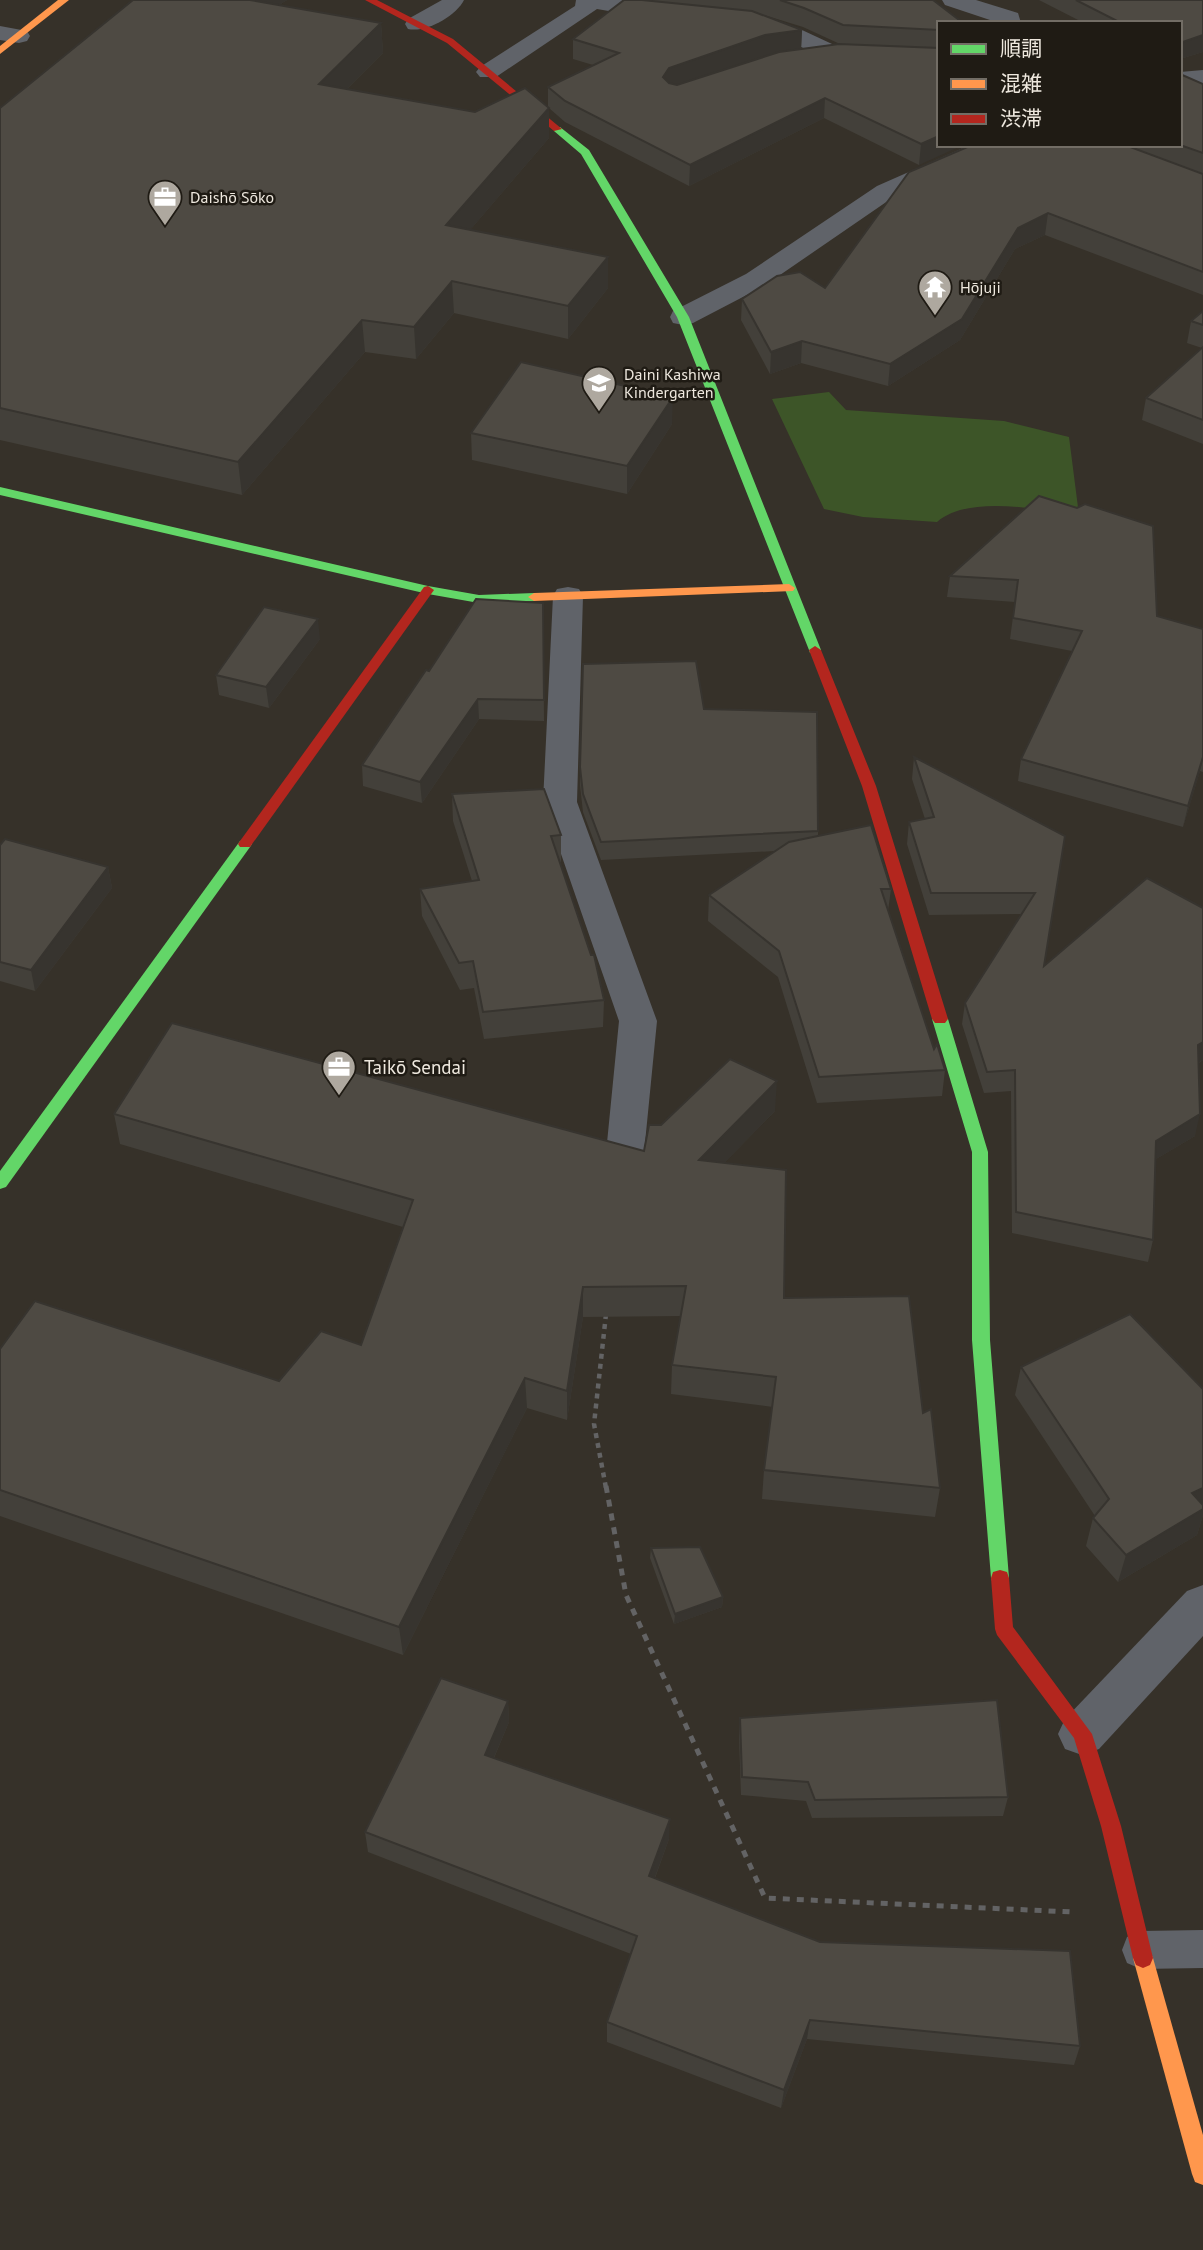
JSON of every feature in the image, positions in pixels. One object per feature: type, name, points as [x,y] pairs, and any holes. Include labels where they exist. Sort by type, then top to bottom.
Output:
[{"type":"street","points":[[0,51],[9,35],[64,0]]},
{"type":"street","points":[[370,0],[450,41],[585,152],[683,317],[869,786],[980,1152],[981,1340],[1004,1629],[1082,1734],[1111,1826],[1136,1932],[1203,2174]]},
{"type":"street","points":[[416,24],[450,6],[453,0]]},
{"type":"street","points":[[953,0],[1010,18],[1010,21]]},
{"type":"street","points":[[488,72],[586,9],[587,1],[691,17]]},
{"type":"street","points":[[729,20],[755,22],[794,35],[837,55]]},
{"type":"street","points":[[799,60],[837,55],[862,56]]},
{"type":"street","points":[[1182,79],[1203,77]]},
{"type":"street","points":[[683,317],[755,280],[886,191],[986,147]]},
{"type":"street","points":[[0,491],[428,590],[479,599],[789,588]]},
{"type":"street","points":[[0,1183],[428,590]]},
{"type":"street","points":[[568,596],[560,803],[638,1021],[625,1153]]},
{"type":"street","points":[[1082,1734],[1203,1605]]},
{"type":"lane","points":[[1136,1932],[1203,1950]]},
{"type":"path","points":[[608,1302],[594,1424],[626,1595],[765,1898],[1136,1932]]},
{"type":"green space","points":[[829,392],[846,410],[1004,421],[1069,437],[1079,515],[986,506],[951,513],[937,522],[863,517],[824,509],[772,399]]},
{"type":"building","points":[[133,0],[250,0],[381,23],[319,84],[475,112],[525,88],[549,108],[446,225],[608,257],[568,306],[452,281],[414,327],[362,320],[238,462],[0,408],[0,108]]},
{"type":"building","points":[[624,0],[752,11],[802,30],[765,35],[669,68],[663,77],[669,83],[677,85],[779,52],[839,44],[937,48],[937,137],[921,144],[825,98],[690,165],[565,101],[548,87],[619,53],[573,39]]},
{"type":"building","points":[[780,0],[933,0],[960,21],[937,21],[937,30],[843,25]]},
{"type":"building","points":[[1076,0],[1203,0],[1203,35],[1182,42],[1182,21],[1117,21]]},
{"type":"building","points":[[1182,75],[1203,84],[1203,153],[1182,146]]},
{"type":"building","points":[[967,147],[1130,147],[1203,174],[1203,272],[1048,213],[1018,228],[962,319],[890,364],[802,341],[771,352],[742,299],[777,276],[800,272],[825,288],[909,172]]},
{"type":"building","points":[[1203,311],[1203,325],[1191,321]]},
{"type":"building","points":[[1203,347],[1203,420],[1146,398]]},
{"type":"building","points":[[521,362],[673,397],[627,466],[471,433]]},
{"type":"building","points":[[1039,496],[1077,508],[1085,504],[1153,526],[1157,616],[1203,629],[1203,757],[1188,806],[1021,759],[1082,631],[1013,618],[1018,580],[950,576]]},
{"type":"building","points":[[476,599],[543,603],[544,700],[478,699],[420,782],[362,765],[426,670],[429,671]]},
{"type":"building","points":[[264,607],[318,619],[266,687],[216,675]]},
{"type":"building","points":[[696,661],[704,709],[817,712],[818,831],[601,842],[583,794],[580,767],[583,664]]},
{"type":"building","points":[[914,757],[1065,836],[1044,966],[1147,878],[1203,908],[1203,1042],[1198,1045],[1200,1114],[1156,1141],[1153,1240],[1016,1212],[1015,1070],[987,1072],[965,1003],[1035,893],[931,893],[909,822],[934,817]]},
{"type":"building","points":[[544,789],[561,835],[551,836],[591,955],[594,955],[604,1000],[483,1012],[473,961],[459,963],[420,889],[479,880],[452,794]]},
{"type":"building","points":[[871,825],[891,889],[881,889],[934,1049],[937,1044],[945,1070],[819,1077],[779,951],[709,895],[789,842]]},
{"type":"building","points":[[5,839],[108,867],[31,970],[0,962],[0,845]]},
{"type":"building","points":[[172,1023],[644,1151],[649,1125],[661,1125],[730,1059],[777,1081],[699,1160],[786,1170],[784,1298],[909,1296],[923,1413],[931,1409],[940,1488],[764,1470],[776,1377],[672,1365],[686,1286],[583,1287],[567,1391],[525,1378],[399,1627],[0,1490],[0,1349],[35,1301],[279,1381],[321,1331],[361,1345],[413,1200],[114,1114]]},
{"type":"building","points":[[1130,1314],[1203,1389],[1203,1488],[1192,1493],[1203,1505],[1203,1509],[1126,1555],[1093,1518],[1109,1499],[1021,1367]]},
{"type":"building","points":[[700,1547],[723,1597],[675,1614],[651,1548]]},
{"type":"building","points":[[441,1678],[508,1701],[485,1755],[670,1819],[649,1876],[820,1942],[1070,1951],[1080,2046],[810,2020],[784,2090],[607,2022],[637,1936],[365,1832]]},
{"type":"building","points":[[997,1700],[1008,1797],[815,1800],[808,1782],[742,1777],[740,1718]]},
{"type":"traffic: fast","points":[[557,129],[585,152],[683,317],[815,650]]},
{"type":"traffic: fast","points":[[0,491],[428,590],[479,599],[534,597]]},
{"type":"traffic: fast","points":[[0,1183],[245,844]]},
{"type":"traffic: fast","points":[[940,1019],[980,1152],[981,1340],[1000,1578]]},
{"type":"traffic: slow","points":[[0,51],[64,0]]},
{"type":"traffic: slow","points":[[534,597],[789,588]]},
{"type":"traffic: slow","points":[[1143,1958],[1203,2174]]},
{"type":"traffic: jam","points":[[370,0],[450,41],[557,129]]},
{"type":"traffic: jam","points":[[245,844],[428,590]]},
{"type":"traffic: jam","points":[[815,650],[869,786],[940,1019]]},
{"type":"traffic: jam","points":[[1000,1578],[1004,1629],[1082,1734],[1111,1826],[1143,1958]]},
{"type":"place","name":"Daishō Sōko","points":[[165,227]]},
{"type":"place","name":"Hōjuji","points":[[935,317]]},
{"type":"place","name":"Daini Kashiwa Kindergarten","points":[[599,413]]},
{"type":"place","name":"Taikō Sendai","points":[[339,1097]]}]
